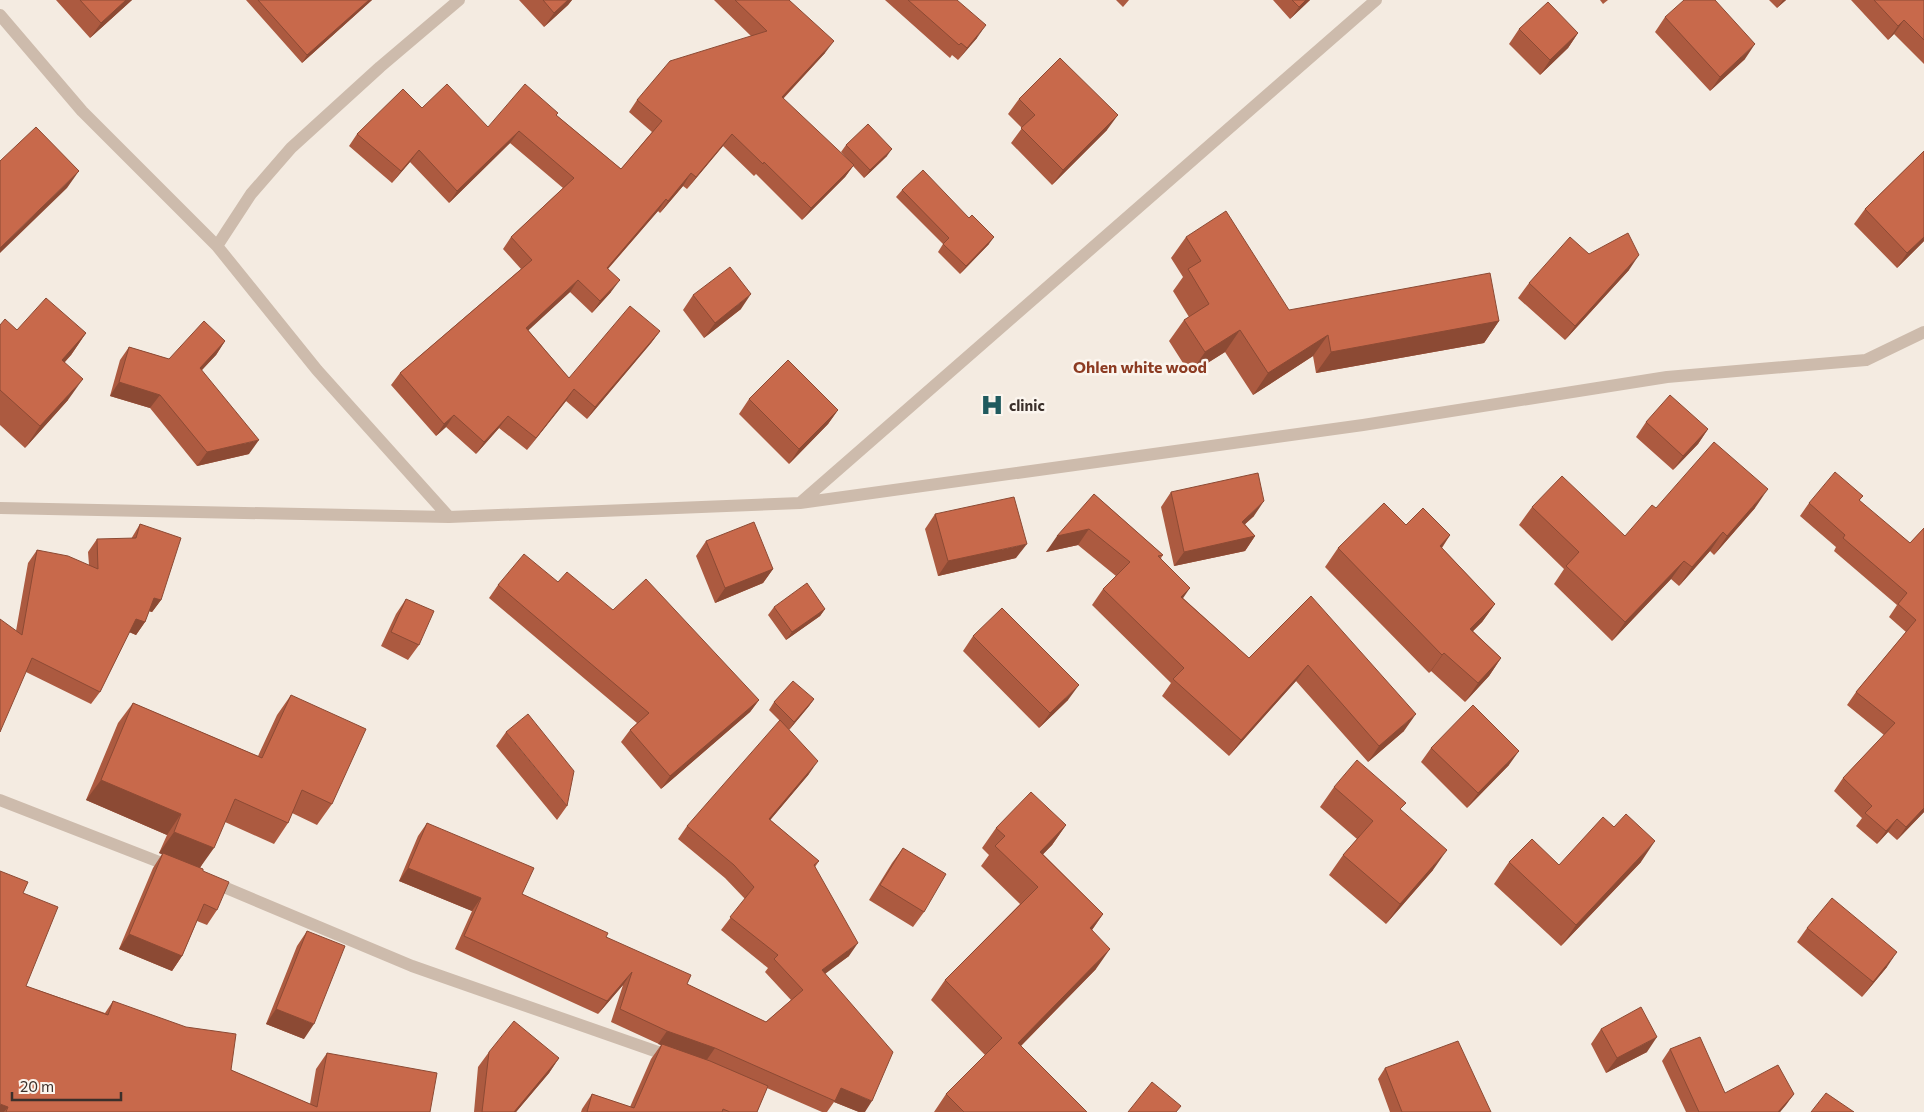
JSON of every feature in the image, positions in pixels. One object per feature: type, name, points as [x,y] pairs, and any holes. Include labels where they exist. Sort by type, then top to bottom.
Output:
[{"type":"street","points":[[217,246],[251,194],[292,148],[380,67],[459,0]]},
{"type":"street","points":[[800,503],[1376,0]]},
{"type":"street","points":[[0,15],[82,111],[217,246],[317,370],[449,517]]},
{"type":"street","points":[[0,508],[449,517],[800,503],[1363,425],[1667,377],[1866,360],[1924,332]]},
{"type":"street","points":[[0,800],[183,871]]},
{"type":"street","points":[[201,878],[412,966],[686,1062]]},
{"type":"building","points":[[80,0],[126,0],[101,23]]},
{"type":"building","points":[[258,0],[369,0],[307,55]]},
{"type":"building","points":[[543,0],[568,0],[554,13]]},
{"type":"building","points":[[735,0],[789,0],[834,41],[782,97],[854,165],[811,208],[732,134],[696,177],[691,173],[668,201],[666,199],[607,268],[620,280],[600,301],[578,280],[526,328],[569,378],[630,306],[660,331],[595,407],[574,389],[536,438],[508,416],[484,442],[454,415],[444,424],[400,373],[532,260],[511,237],[574,178],[519,131],[457,191],[419,150],[401,171],[357,134],[403,89],[422,108],[447,84],[488,127],[525,84],[558,113],[556,115],[621,169],[662,121],[637,100],[670,61],[767,31]]},
{"type":"building","points":[[908,0],[957,0],[986,25],[967,48],[961,43],[959,45]]},
{"type":"building","points":[[1292,0],[1306,0],[1299,7]]},
{"type":"building","points":[[1684,0],[1715,0],[1755,44],[1720,77],[1665,17]]},
{"type":"building","points":[[1874,0],[1924,0],[1924,40],[1904,20],[1898,26]]},
{"type":"building","points":[[1548,2],[1578,33],[1550,60],[1519,29]]},
{"type":"building","points":[[1060,58],[1118,115],[1063,170],[1021,128],[1035,115],[1019,99]]},
{"type":"building","points":[[868,124],[892,149],[870,170],[846,145]]},
{"type":"building","points":[[36,127],[79,171],[0,248],[0,161]]},
{"type":"building","points":[[1924,151],[1924,237],[1907,253],[1865,209]]},
{"type":"building","points":[[923,170],[969,218],[972,215],[994,237],[966,266],[943,244],[949,238],[902,190]]},
{"type":"building","points":[[1226,211],[1289,310],[1490,273],[1499,321],[1331,352],[1328,335],[1268,373],[1240,330],[1205,352],[1184,320],[1209,304],[1188,269],[1201,261],[1186,237]]},
{"type":"building","points":[[1628,233],[1639,255],[1575,326],[1529,283],[1570,237],[1589,254]]},
{"type":"building","points":[[730,267],[751,294],[715,323],[693,295]]},
{"type":"building","points":[[46,298],[86,333],[62,360],[83,379],[40,426],[0,390],[0,325],[5,319],[17,330]]},
{"type":"building","points":[[204,321],[225,341],[200,368],[259,440],[207,452],[160,395],[119,382],[129,347],[169,359]]},
{"type":"building","points":[[788,360],[838,410],[799,449],[749,399]]},
{"type":"building","points":[[1670,395],[1708,429],[1683,456],[1646,422]]},
{"type":"building","points":[[1714,442],[1768,489],[1727,536],[1723,532],[1692,567],[1684,561],[1625,622],[1566,566],[1579,552],[1532,507],[1562,476],[1625,536],[1652,505],[1656,508]]},
{"type":"building","points":[[1835,472],[1863,496],[1859,500],[1910,543],[1924,528],[1924,808],[1906,827],[1897,819],[1886,831],[1865,813],[1872,806],[1843,778],[1895,723],[1856,692],[1916,620],[1898,604],[1907,593],[1843,538],[1845,535],[1809,503]]},
{"type":"building","points":[[1258,473],[1264,501],[1242,522],[1255,536],[1184,552],[1171,492]]},
{"type":"building","points":[[1094,494],[1163,555],[1158,556],[1190,588],[1181,597],[1249,658],[1311,596],[1416,714],[1379,746],[1308,665],[1241,740],[1173,679],[1184,668],[1103,589],[1130,562],[1089,529],[1057,536]]},
{"type":"building","points":[[1014,497],[1027,544],[948,561],[935,514]]},
{"type":"building","points":[[1384,503],[1406,525],[1423,508],[1450,535],[1440,546],[1495,604],[1470,629],[1501,658],[1478,683],[1444,653],[1442,655],[1338,548]]},
{"type":"building","points":[[754,522],[773,569],[725,588],[706,541]]},
{"type":"building","points":[[140,524],[181,538],[161,600],[154,598],[145,622],[136,619],[100,692],[32,658],[0,732],[0,619],[22,635],[37,550],[68,556],[98,569],[97,539],[136,538]]},
{"type":"building","points":[[524,554],[558,582],[567,572],[613,610],[646,579],[759,700],[670,776],[630,730],[649,713],[498,585]]},
{"type":"building","points":[[807,583],[825,609],[792,632],[774,607]]},
{"type":"building","points":[[406,599],[434,611],[419,645],[391,632]]},
{"type":"building","points":[[1002,608],[1079,685],[1050,713],[973,636]]},
{"type":"building","points":[[793,681],[814,699],[794,722],[774,702]]},
{"type":"building","points":[[291,695],[366,729],[332,804],[302,790],[288,823],[235,799],[214,848],[174,832],[181,814],[101,780],[133,703],[262,758]]},
{"type":"building","points":[[1473,705],[1519,751],[1478,793],[1431,748]]},
{"type":"building","points":[[528,714],[574,771],[567,806],[506,732]]},
{"type":"building","points":[[780,720],[818,761],[769,819],[819,861],[814,865],[858,943],[822,970],[893,1052],[872,1101],[841,1088],[835,1101],[715,1048],[667,1031],[620,1009],[632,972],[607,1001],[464,936],[481,898],[408,868],[427,823],[534,868],[522,894],[608,933],[606,937],[691,975],[687,984],[766,1022],[803,990],[774,959],[778,955],[730,917],[754,887],[734,865],[687,826]]},
{"type":"building","points":[[1357,760],[1406,803],[1400,809],[1447,850],[1400,904],[1343,855],[1373,821],[1334,787]]},
{"type":"building","points":[[1031,792],[1066,825],[1040,852],[1103,914],[1090,928],[1110,949],[1018,1043],[1087,1112],[964,1112],[946,1094],[1002,1038],[945,980],[1038,887],[995,846],[1005,836],[996,828]]},
{"type":"building","points":[[1626,814],[1655,841],[1576,925],[1509,862],[1532,839],[1559,865],[1603,817],[1614,827]]},
{"type":"building","points":[[903,848],[946,874],[924,912],[880,885]]},
{"type":"building","points":[[163,853],[229,882],[217,910],[204,904],[182,956],[129,934]]},
{"type":"building","points":[[0,871],[28,882],[23,893],[58,907],[26,986],[108,1015],[113,1001],[186,1027],[236,1034],[231,1070],[317,1107],[327,1053],[437,1073],[430,1112],[6,1112],[8,1107],[0,1104]]},
{"type":"building","points":[[1832,898],[1897,952],[1873,982],[1807,928]]},
{"type":"building","points":[[307,931],[345,946],[314,1024],[276,1009]]},
{"type":"building","points":[[1641,1007],[1657,1037],[1617,1058],[1601,1029]]},
{"type":"building","points":[[514,1021],[559,1058],[514,1112],[482,1112],[489,1052]]},
{"type":"building","points":[[1700,1037],[1725,1093],[1778,1065],[1794,1094],[1778,1112],[1699,1112],[1670,1049]]},
{"type":"building","points":[[1458,1041],[1491,1112],[1402,1112],[1385,1068]]},
{"type":"building","points":[[662,1044],[710,1061],[768,1086],[757,1112],[730,1112],[723,1109],[722,1112],[587,1112],[592,1094],[634,1108]]},
{"type":"building","points":[[1152,1082],[1181,1106],[1176,1112],[1128,1112]]},
{"type":"building","points":[[1826,1093],[1854,1112],[1811,1112]]},
{"type":"place","name":"clinic","points":[[992,405]]},
{"type":"district","name":"Ohlen white wood","points":[[1140,366]]}]
